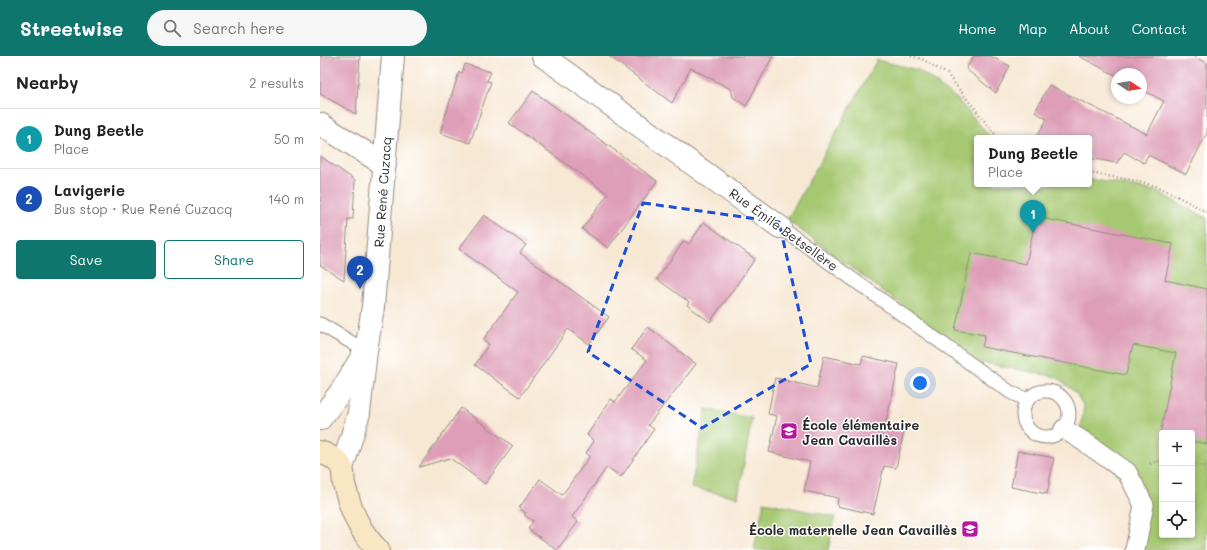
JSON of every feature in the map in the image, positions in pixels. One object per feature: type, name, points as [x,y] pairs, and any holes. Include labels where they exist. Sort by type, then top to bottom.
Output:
[{"type":"main road","points":[[320,452],[336,460],[342,468],[344,482],[353,514],[361,529],[378,550]]},
{"type":"street","name":"Rue René Cuzacq","points":[[342,468],[359,413],[373,307],[393,56]]},
{"type":"street","name":"Rue Émile Betsellère","points":[[543,56],[780,227]]},
{"type":"street","points":[[320,124],[385,165]]},
{"type":"street","name":"Rue René Cuzacq","points":[[320,419],[342,390],[366,351]]},
{"type":"street","points":[[1064,429],[1127,472],[1144,505],[1135,550]]},
{"type":"lane","name":"Rue Émile Betsellère","points":[[780,227],[1010,392],[1027,400]]},
{"type":"lane","points":[[320,324],[366,351]]},
{"type":"lane","points":[[1047,390],[1060,395],[1065,400],[1069,408],[1070,415],[1068,423],[1064,429],[1053,436],[1045,437],[1037,436],[1030,431],[1025,425],[1023,411],[1027,400],[1040,391],[1047,390]]},
{"type":"path","points":[[911,56],[922,59],[947,74],[996,135]]},
{"type":"path","points":[[1092,173],[1159,187],[1207,212]]},
{"type":"path","points":[[1195,465],[1207,468]]},
{"type":"highlighted area","points":[[643,203],[779,222],[811,364],[702,428],[588,352]]},
{"type":"green space","points":[[877,60],[918,70],[957,99],[988,135],[974,135],[974,187],[1092,187],[1092,180],[1155,191],[1207,218],[1207,550],[1138,550],[1147,507],[1080,434],[1084,407],[1076,393],[1057,377],[979,362],[787,220]]},
{"type":"green space","points":[[706,409],[752,418],[738,497],[691,488]]},
{"type":"green space","points":[[764,502],[835,517],[828,550],[754,550]]},
{"type":"building","points":[[320,56],[360,56],[356,114],[320,94]]},
{"type":"building","points":[[609,56],[773,56],[746,106],[733,97],[731,89],[691,68],[672,103]]},
{"type":"building","points":[[974,56],[990,56],[1010,66],[996,93],[966,69]]},
{"type":"building","points":[[1079,56],[1192,56],[1207,63],[1207,133],[1186,174],[1148,155],[1144,163],[1124,152],[1117,163],[1092,159],[1092,135],[1038,135],[1047,119],[1035,112],[1049,85],[1147,134],[1164,101],[1147,92],[1147,68],[1111,68],[1111,73]]},
{"type":"building","points":[[465,64],[491,72],[487,81],[491,82],[470,143],[440,133],[459,72],[462,73]]},
{"type":"building","points":[[533,91],[657,181],[608,248],[582,229],[608,194],[509,123]]},
{"type":"building","points":[[320,156],[355,180],[353,219],[348,219],[344,280],[320,265]]},
{"type":"building","points":[[484,215],[526,245],[520,253],[609,317],[589,344],[568,329],[520,397],[475,365],[489,344],[483,340],[518,292],[459,249]]},
{"type":"building","points":[[1036,217],[1173,244],[1165,280],[1207,289],[1207,444],[1195,442],[1195,430],[1161,430],[1176,353],[1133,345],[1126,375],[982,347],[985,335],[955,330],[971,253],[1026,264]]},
{"type":"building","points":[[704,222],[755,259],[710,322],[687,305],[689,302],[657,279],[684,241],[689,244]]},
{"type":"building","points":[[648,327],[696,364],[648,425],[654,429],[621,477],[607,467],[572,517],[578,522],[557,550],[528,529],[533,521],[524,515],[526,513],[519,508],[540,479],[562,495],[590,456],[586,453],[594,441],[587,435],[611,399],[615,402],[647,360],[631,349]]},
{"type":"building","points":[[824,356],[861,364],[863,356],[899,364],[885,427],[904,431],[896,468],[884,466],[873,514],[837,506],[838,498],[804,491],[810,462],[769,452],[777,416],[768,414],[775,378],[817,388]]},
{"type":"building","points":[[461,408],[513,446],[485,484],[450,458],[419,467]]},
{"type":"building","points":[[1018,451],[1054,458],[1047,494],[1011,487]]},
{"type":"place","name":"Dung Beetle","points":[[1033,233]]},
{"type":"place","name":"Lavigerie","points":[[360,289]]},
{"type":"place","name":"École élémentaire Jean Cavaillès","points":[[789,431]]},
{"type":"place","name":"École maternelle Jean Cavaillès","points":[[970,529]]}]
